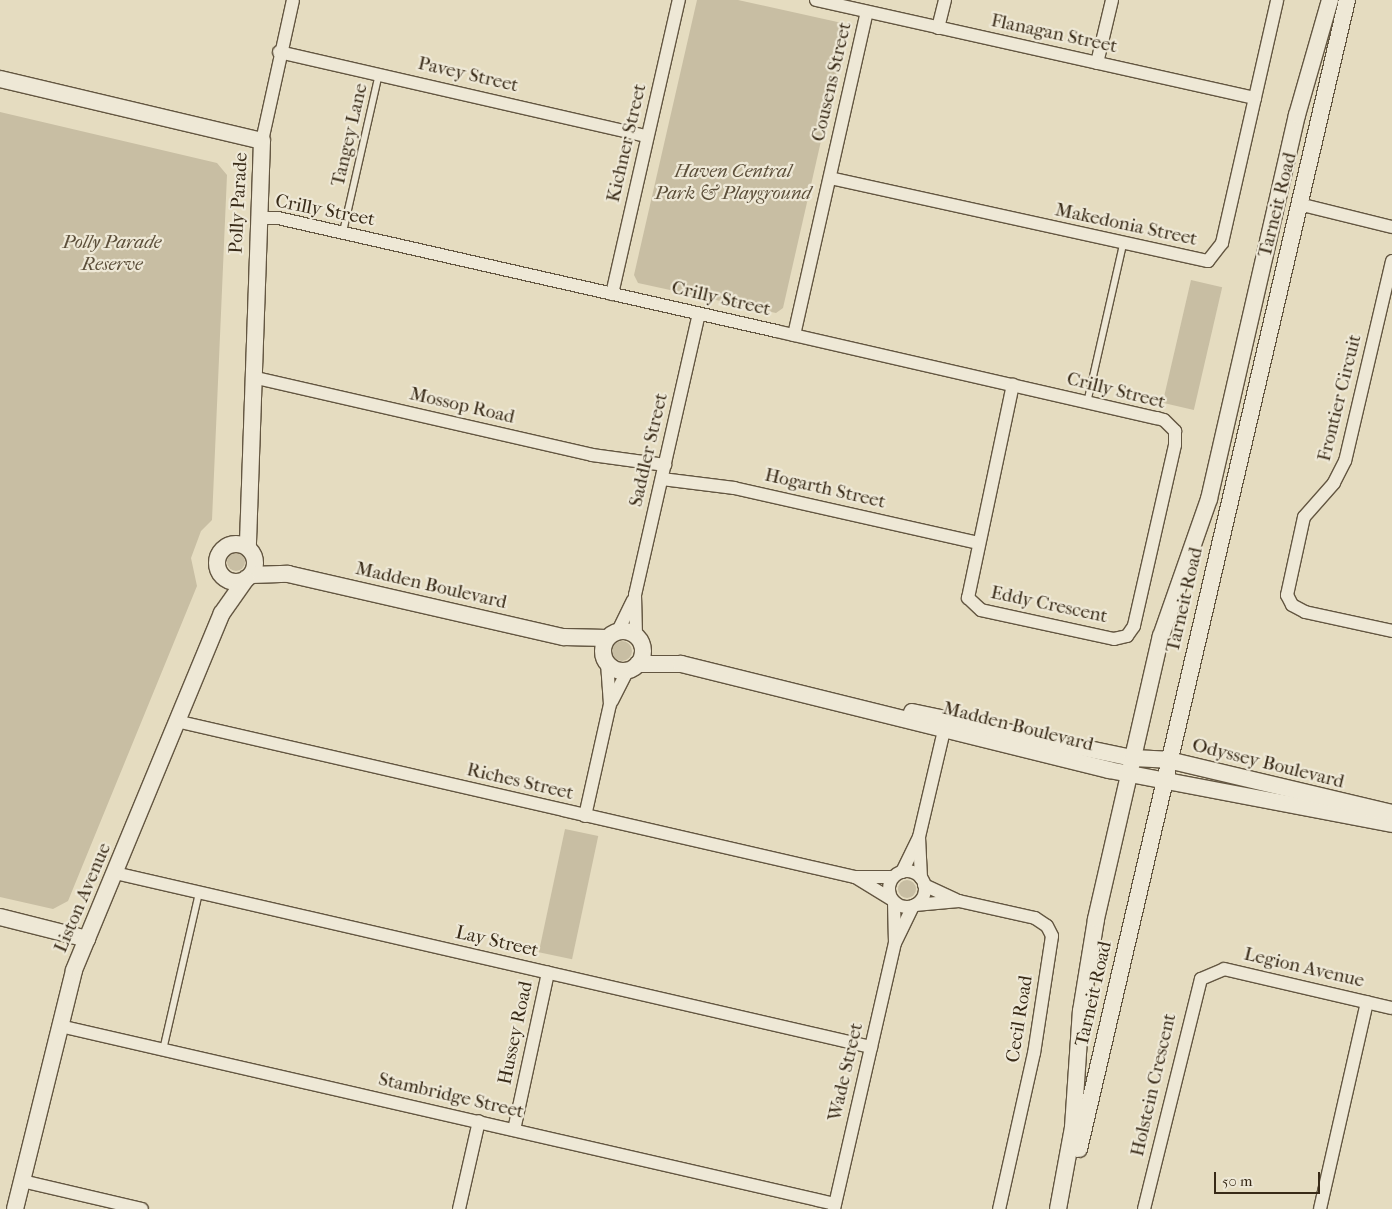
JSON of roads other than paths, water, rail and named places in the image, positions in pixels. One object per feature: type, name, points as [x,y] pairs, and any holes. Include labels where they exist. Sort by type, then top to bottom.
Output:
[{"type":"street","points":[[262,140],[279,52],[293,0]]},
{"type":"street","name":"Kichner Street","points":[[612,294],[679,0]]},
{"type":"street","name":"Flanagan Street","points":[[816,0],[1255,98]]},
{"type":"street","points":[[938,28],[945,0]]},
{"type":"street","points":[[1097,63],[1112,0]]},
{"type":"street","name":"Makedonia Street","points":[[830,178],[1200,261],[1217,254],[1277,0]]},
{"type":"street","points":[[1058,1209],[1073,1127],[1086,968],[1131,766],[1161,636],[1208,499],[1240,371],[1284,173],[1330,0]]},
{"type":"street","name":"Tarneit Road","points":[[1065,1209],[1168,760],[1347,0]]},
{"type":"street","name":"Cousens Street","points":[[794,335],[867,12]]},
{"type":"street","name":"Pavey Street","points":[[279,52],[648,136]]},
{"type":"street","name":"Polly Parade","points":[[0,79],[262,140],[246,505],[251,552]]},
{"type":"street","points":[[1284,173],[1290,199],[1299,204],[1392,227]]},
{"type":"street","points":[[1240,371],[1262,307],[1282,213],[1287,206],[1299,204]]},
{"type":"street","name":"Crilly Street","points":[[258,218],[278,218],[343,232],[1157,418],[1173,426]]},
{"type":"street","name":"Frontier Circuit","points":[[1392,262],[1345,461],[1302,523],[1287,595],[1292,605],[1304,612],[1392,631]]},
{"type":"street","name":"Saddler Street","points":[[612,635],[635,595],[699,314]]},
{"type":"street","name":"Mossop Road","points":[[252,377],[592,455],[665,465]]},
{"type":"street","name":"Eddy Crescent","points":[[1013,385],[967,590],[974,606],[1114,639],[1127,636],[1134,626],[1175,445],[1173,426]]},
{"type":"street","name":"Hogarth Street","points":[[662,479],[734,488],[978,543]]},
{"type":"street","name":"Polly Parade","points":[[224,547],[246,505]]},
{"type":"street","points":[[236,543],[251,552],[249,577],[233,582],[221,576],[216,564],[224,547],[236,543]]},
{"type":"street","name":"Madden Boulevard","points":[[251,552],[288,574]]},
{"type":"street","name":"Madden Boulevard","points":[[249,577],[288,574],[564,637],[612,635],[639,641],[681,664],[1131,766],[1164,778]]},
{"type":"street","name":"Liston Avenue","points":[[221,576],[222,613]]},
{"type":"street","name":"Liston Avenue","points":[[16,1209],[60,1026],[87,939],[222,613],[249,577]]},
{"type":"street","name":"Saddler Street","points":[[635,595],[639,641]]},
{"type":"street","points":[[585,816],[610,704],[605,660],[612,635]]},
{"type":"street","name":"Madden Boulevard","points":[[564,637],[605,660],[633,667],[681,664]]},
{"type":"street","points":[[610,704],[633,667],[639,641]]},
{"type":"street","name":"Riches Street","points":[[176,721],[855,877],[897,875]]},
{"type":"street","points":[[919,837],[923,896],[914,906],[892,900],[889,888],[919,837],[946,724]]},
{"type":"street","name":"Odyssey Boulevard","points":[[1131,766],[1168,760],[1392,813]]},
{"type":"street","name":"Odyssey Boulevard","points":[[1164,778],[1300,810],[1392,824]]},
{"type":"street","name":"Lay Street","points":[[115,873],[871,1047]]},
{"type":"street","points":[[897,875],[923,882]]},
{"type":"street","name":"Riches Street","points":[[855,877],[892,900]]},
{"type":"street","name":"Cecil Road","points":[[923,882],[958,901],[1035,918],[1047,926],[1052,940],[1034,1053],[999,1209]]},
{"type":"street","name":"Wade Street","points":[[834,1206],[894,943],[892,900]]},
{"type":"street","name":"Cecil Road","points":[[914,906],[958,901]]},
{"type":"street","name":"Wade Street","points":[[894,943],[914,906]]},
{"type":"street","points":[[0,917],[87,939]]},
{"type":"street","name":"Legion Avenue","points":[[1207,974],[1224,969],[1392,1008]]},
{"type":"street","name":"Hussey Road","points":[[514,1130],[548,973]]},
{"type":"street","name":"Holstein Crescent","points":[[1144,1209],[1196,987],[1207,974]]},
{"type":"street","points":[[1320,1209],[1367,1002]]},
{"type":"street","name":"Stambridge Street","points":[[60,1026],[479,1121],[834,1206]]},
{"type":"street","points":[[459,1209],[479,1121]]},
{"type":"street","points":[[22,1181],[142,1209]]},
{"type":"lane","name":"Tangey Lane","points":[[343,232],[379,74]]},
{"type":"lane","points":[[1088,403],[1124,245]]},
{"type":"lane","points":[[163,1050],[199,893]]},
{"type":"park label","name":"Haven Central Park & Playground","points":[[733,183]]},
{"type":"park label","name":"Polly Parade Reserve","points":[[112,254]]}]
